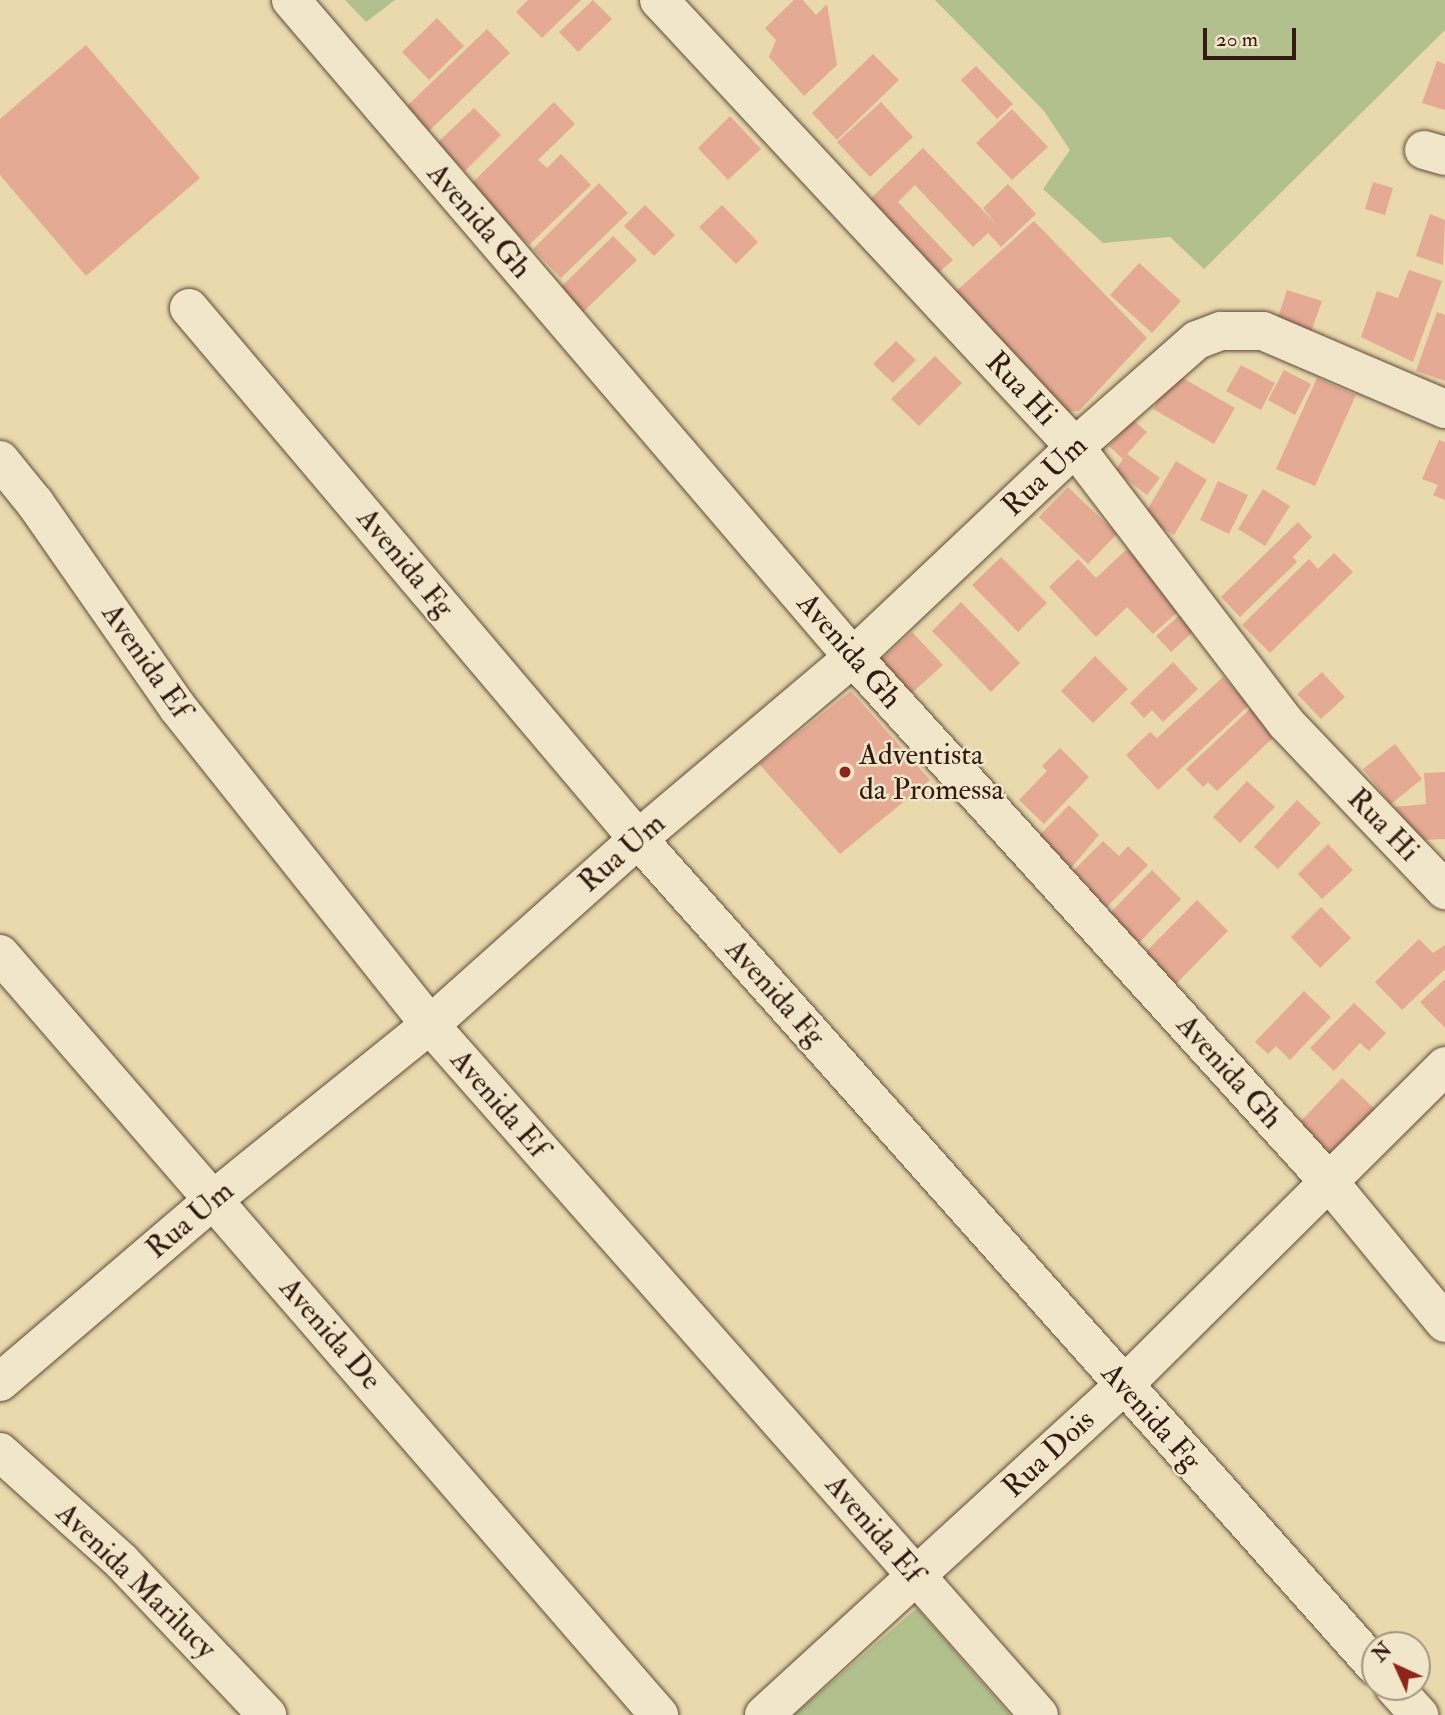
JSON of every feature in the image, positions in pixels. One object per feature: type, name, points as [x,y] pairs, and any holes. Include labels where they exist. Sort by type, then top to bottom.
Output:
[{"type":"street","name":"Avenida Gh","points":[[291,0],[853,657],[1330,1183],[1445,1324]]},
{"type":"street","name":"Rua Hi","points":[[659,0],[1075,447],[1286,723],[1445,890]]},
{"type":"street","name":"Avenida Fg","points":[[189,308],[638,839],[1361,1650]]},
{"type":"street","name":"Rua Um","points":[[0,1382],[214,1199],[430,1025],[638,839],[853,657],[1075,447],[1197,340],[1241,329],[1263,331],[1445,409]]},
{"type":"street","name":"Avenida Ef","points":[[0,460],[36,503],[178,708],[430,1025],[1039,1715]]},
{"type":"street","name":"Avenida De","points":[[0,954],[659,1715]]},
{"type":"street","name":"Rua Dois","points":[[764,1715],[1123,1386],[1445,1066]]},
{"type":"street","name":"Avenida Marilucy","points":[[0,1452],[122,1562],[267,1715]]},
{"type":"street","points":[[1406,1701],[1419,1715]]},
{"type":"green space","points":[[345,0],[395,0],[366,22]]},
{"type":"green space","points":[[935,0],[1445,0],[1445,30],[1204,269],[1170,237],[1103,243],[1043,189],[1070,150],[1044,111]]},
{"type":"green space","points":[[917,1608],[1010,1715],[794,1715]]},
{"type":"building","points":[[528,0],[581,0],[542,38],[516,12]]},
{"type":"building","points":[[593,0],[612,19],[578,52],[559,32]]},
{"type":"building","points":[[794,0],[803,0],[816,15],[827,4],[837,65],[804,96],[769,57],[776,40],[765,28]]},
{"type":"building","points":[[437,18],[464,46],[429,80],[402,52]]},
{"type":"building","points":[[487,29],[510,53],[429,131],[406,107]]},
{"type":"building","points":[[86,45],[200,178],[86,276],[0,175],[0,119]]},
{"type":"building","points":[[873,54],[899,80],[837,140],[812,113]]},
{"type":"building","points":[[1437,61],[1445,64],[1445,110],[1422,103]]},
{"type":"building","points":[[976,66],[1013,104],[997,119],[961,80]]},
{"type":"building","points":[[554,102],[575,124],[538,160],[547,168],[561,154],[591,185],[529,245],[470,185]]},
{"type":"building","points":[[881,102],[913,137],[870,177],[837,142]]},
{"type":"building","points":[[474,108],[501,135],[465,171],[437,143]]},
{"type":"building","points":[[1012,109],[1048,147],[1012,180],[976,143]]},
{"type":"building","points":[[730,116],[761,149],[728,180],[698,148]]},
{"type":"building","points":[[923,148],[997,225],[983,208],[1008,184],[1036,214],[1001,247],[988,233],[973,247],[915,185],[898,202],[953,260],[936,275],[867,202]]},
{"type":"building","points":[[1373,182],[1393,188],[1385,215],[1365,209]]},
{"type":"building","points":[[599,183],[628,213],[561,278],[533,249]]},
{"type":"building","points":[[645,205],[675,235],[654,256],[624,226]]},
{"type":"building","points":[[722,205],[758,242],[736,264],[699,227]]},
{"type":"building","points":[[1430,214],[1445,220],[1443,265],[1416,256]]},
{"type":"building","points":[[1034,221],[1147,338],[1079,411],[1055,412],[953,294]]},
{"type":"building","points":[[613,236],[637,260],[582,313],[559,289]]},
{"type":"building","points":[[1139,263],[1181,301],[1152,333],[1110,295]]},
{"type":"building","points":[[1409,270],[1442,281],[1413,362],[1361,337],[1377,291],[1398,298]]},
{"type":"building","points":[[1287,290],[1322,301],[1311,332],[1277,320]]},
{"type":"building","points":[[1437,312],[1445,315],[1445,381],[1416,371]]},
{"type":"building","points":[[896,341],[916,360],[893,383],[873,364]]},
{"type":"building","points":[[935,356],[962,383],[919,426],[891,399]]},
{"type":"building","points":[[1241,365],[1275,383],[1261,410],[1226,391]]},
{"type":"building","points":[[1284,370],[1311,384],[1295,415],[1268,400]]},
{"type":"building","points":[[1174,373],[1235,408],[1214,444],[1153,409]]},
{"type":"building","points":[[1317,378],[1356,395],[1315,486],[1276,469]]},
{"type":"building","points":[[1133,420],[1147,432],[1127,454],[1160,478],[1147,495],[1115,471],[1123,459],[1109,446]]},
{"type":"building","points":[[1439,440],[1445,442],[1445,500],[1433,495],[1438,485],[1422,479]]},
{"type":"building","points":[[1176,461],[1207,480],[1174,535],[1143,517]]},
{"type":"building","points":[[1218,481],[1248,495],[1229,534],[1200,520]]},
{"type":"building","points":[[1068,487],[1117,534],[1088,564],[1039,517]]},
{"type":"building","points":[[1263,489],[1290,506],[1265,546],[1238,529]]},
{"type":"building","points":[[1298,522],[1312,537],[1293,557],[1297,562],[1240,617],[1221,597]]},
{"type":"building","points":[[1127,549],[1182,608],[1153,634],[1127,607],[1096,637],[1049,587],[1078,559],[1096,578]]},
{"type":"building","points":[[1334,553],[1353,572],[1270,653],[1242,625],[1309,559],[1318,569]]},
{"type":"building","points":[[1001,557],[1047,603],[1018,632],[972,585]]},
{"type":"building","points":[[961,602],[1020,663],[991,692],[932,631]]},
{"type":"building","points":[[1181,614],[1195,630],[1171,652],[1156,636]]},
{"type":"building","points":[[912,632],[943,665],[904,700],[873,667]]},
{"type":"building","points":[[1095,656],[1128,689],[1093,723],[1061,691]]},
{"type":"building","points":[[1173,662],[1198,689],[1163,722],[1152,710],[1144,718],[1130,703]]},
{"type":"building","points":[[1322,672],[1345,697],[1321,719],[1297,694]]},
{"type":"building","points":[[1223,677],[1249,705],[1158,790],[1126,755],[1150,732],[1157,738]]},
{"type":"building","name":"Adventista da Promessa","points":[[851,691],[930,780],[840,854],[759,764]]},
{"type":"building","points":[[1251,708],[1276,735],[1217,791],[1208,782],[1203,787],[1186,769]]},
{"type":"building","points":[[1395,744],[1422,779],[1391,804],[1363,769]]},
{"type":"building","points":[[1060,748],[1089,777],[1044,824],[1019,800],[1047,771],[1042,766]]},
{"type":"building","points":[[1445,772],[1445,839],[1422,840],[1395,807],[1426,804],[1424,773]]},
{"type":"building","points":[[1247,781],[1275,807],[1240,843],[1213,817]]},
{"type":"building","points":[[1297,800],[1321,823],[1278,869],[1254,847]]},
{"type":"building","points":[[1069,805],[1099,835],[1066,874],[1033,842]]},
{"type":"building","points":[[1103,841],[1119,856],[1128,846],[1148,865],[1101,913],[1083,894],[1090,887],[1073,871]]},
{"type":"building","points":[[1328,844],[1353,870],[1322,899],[1298,874]]},
{"type":"building","points":[[1152,870],[1181,899],[1137,945],[1107,916]]},
{"type":"building","points":[[1197,900],[1228,931],[1171,989],[1140,958]]},
{"type":"building","points":[[1321,907],[1351,938],[1320,968],[1291,937]]},
{"type":"building","points":[[1419,939],[1433,953],[1445,945],[1445,969],[1402,1010],[1375,982]]},
{"type":"building","points":[[1445,979],[1445,1028],[1420,1002]]},
{"type":"building","points":[[1304,991],[1331,1017],[1290,1060],[1276,1046],[1268,1054],[1255,1042]]},
{"type":"building","points":[[1354,1003],[1386,1033],[1369,1051],[1360,1043],[1334,1071],[1310,1048]]},
{"type":"building","points":[[1342,1078],[1375,1109],[1332,1154],[1299,1123]]},
{"type":"place","name":"Adventista da Promessa","points":[[845,772]]}]
